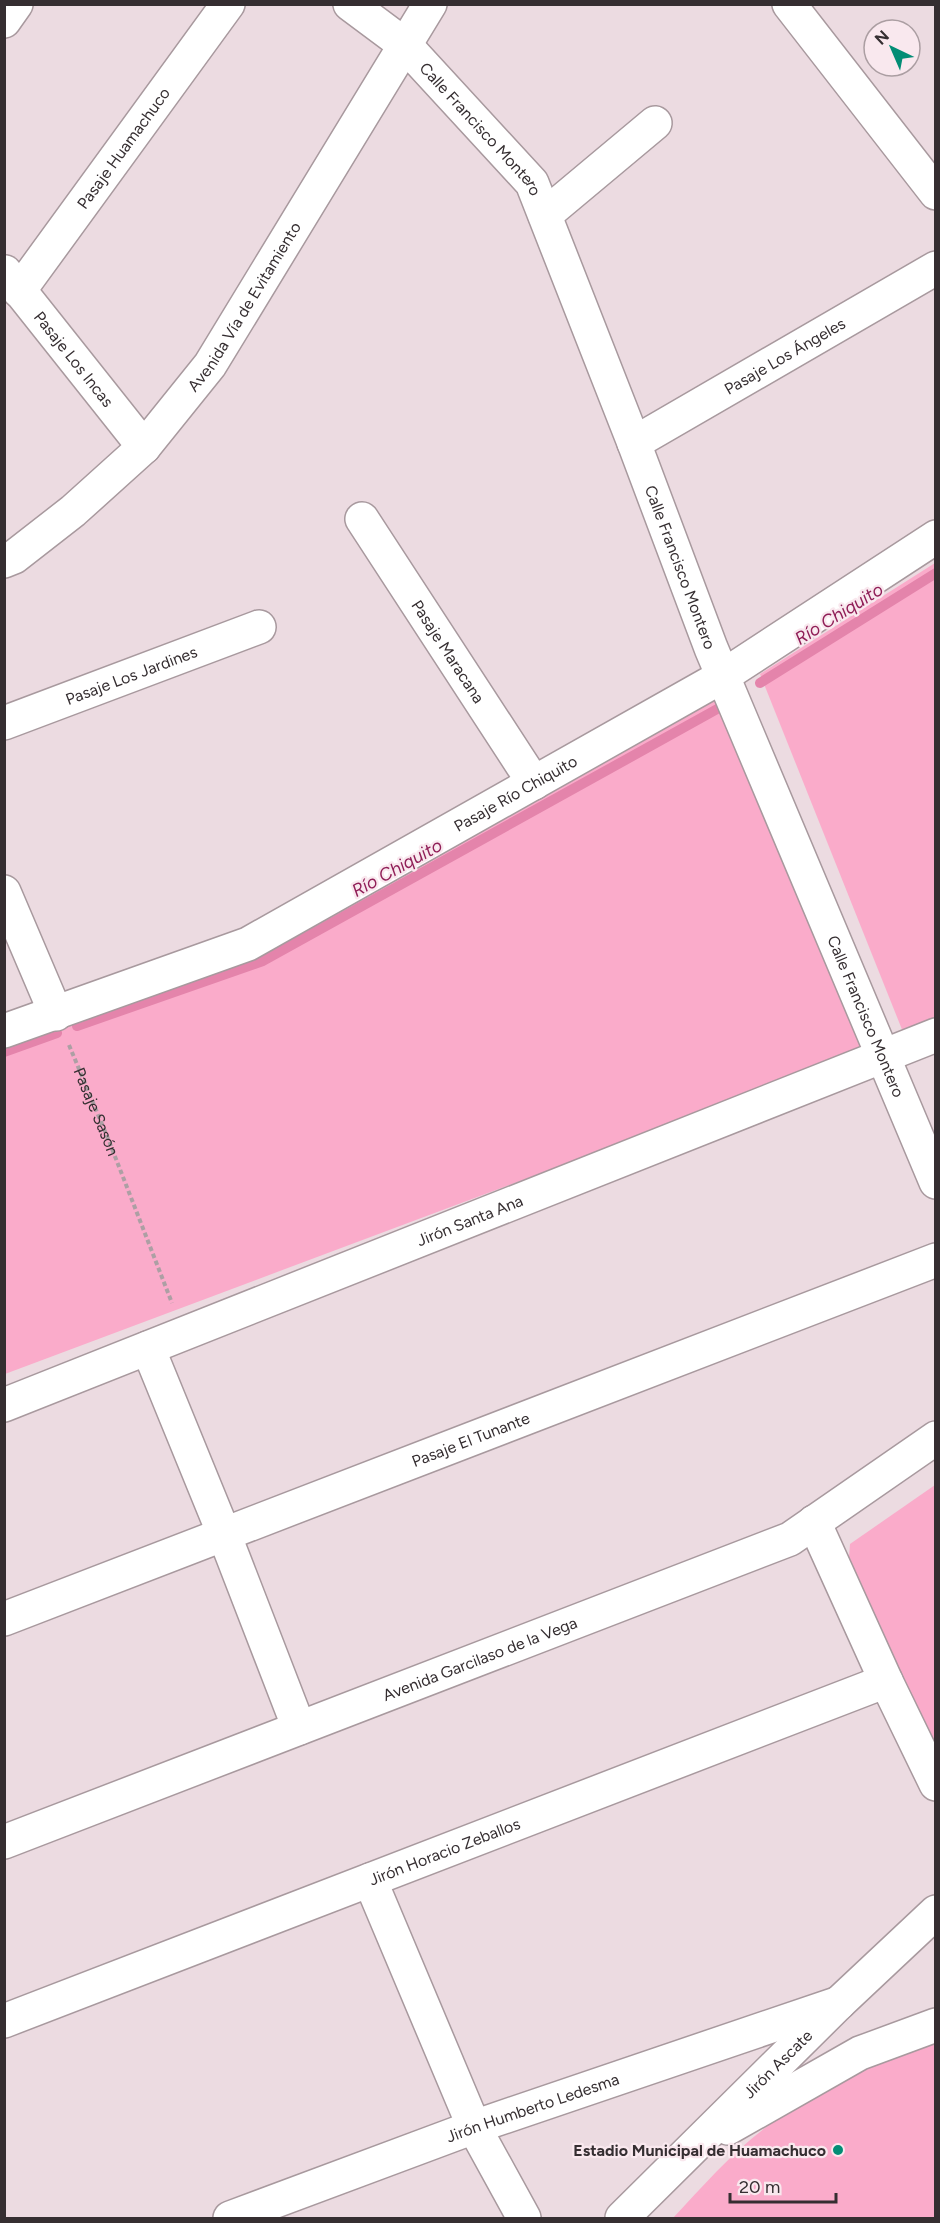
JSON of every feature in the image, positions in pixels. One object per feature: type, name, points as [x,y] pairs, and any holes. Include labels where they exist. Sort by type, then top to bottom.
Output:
[{"type":"street","points":[[4,21],[16,4]]},
{"type":"street","name":"Pasaje Huamachuco","points":[[12,281],[228,4]]},
{"type":"street","name":"Calle Francisco Montero","points":[[350,4],[405,45],[532,183],[723,676],[936,1182]]},
{"type":"street","name":"Avenida Vía de Evitamiento","points":[[4,561],[14,557],[74,511],[144,447],[210,365],[430,4]]},
{"type":"street","points":[[789,4],[936,193]]},
{"type":"street","points":[[545,214],[656,123]]},
{"type":"street","name":"Pasaje Los Ángeles","points":[[634,443],[936,268]]},
{"type":"street","name":"Pasaje Los Incas","points":[[12,281],[144,447]]},
{"type":"street","name":"Pasaje Maracana","points":[[362,519],[534,783]]},
{"type":"street","name":"Pasaje Río Chiquito","points":[[4,1032],[248,944],[723,676],[936,537]]},
{"type":"street","name":"Pasaje Los Jardines","points":[[4,723],[259,627]]},
{"type":"street","points":[[4,892],[56,1014]]},
{"type":"street","name":"Jirón Santa Ana","points":[[4,1405],[936,1035]]},
{"type":"street","name":"Pasaje El Tunante","points":[[4,1618],[936,1260]]},
{"type":"street","points":[[148,1348],[224,1534],[299,1728]]},
{"type":"street","name":"Avenida Garcilaso de la Vega","points":[[4,1842],[790,1539],[936,1438]]},
{"type":"street","points":[[814,1522],[886,1681],[936,1784]]},
{"type":"street","name":"Jirón Horacio Zeballos","points":[[4,2021],[886,1681]]},
{"type":"street","points":[[370,1880],[474,2127],[524,2218]]},
{"type":"street","name":"Jirón Ascate","points":[[622,2218],[839,2003],[936,1912]]},
{"type":"street","name":"Jirón Humberto Ledesma","points":[[230,2218],[474,2127],[839,2003]]},
{"type":"street","points":[[690,2150],[860,2053],[936,2025]]},
{"type":"path","name":"Pasaje Sasón","points":[[56,1014],[109,1141],[184,1334]]},
{"type":"shaded area","points":[[935,563],[935,1024],[905,1037],[760,674]]},
{"type":"shaded area","points":[[721,695],[864,1052],[5,1374],[5,1046]]},
{"type":"shaded area","points":[[935,1485],[935,1759],[849,1557],[850,1544]]},
{"type":"shaded area","name":"Estadio Municipal de Huamachuco","points":[[935,2038],[935,2218],[673,2218],[719,2169],[769,2125],[808,2099],[849,2077]]},
{"type":"waterway","name":"Río Chiquito","points":[[760,683],[936,573]]},
{"type":"waterway","name":"Río Chiquito","points":[[77,1026],[263,961],[719,708]]},
{"type":"waterway","name":"Río Chiquito","points":[[4,1052],[57,1033]]},
{"type":"place","name":"Estadio Municipal de Huamachuco","points":[[838,2150]]}]
